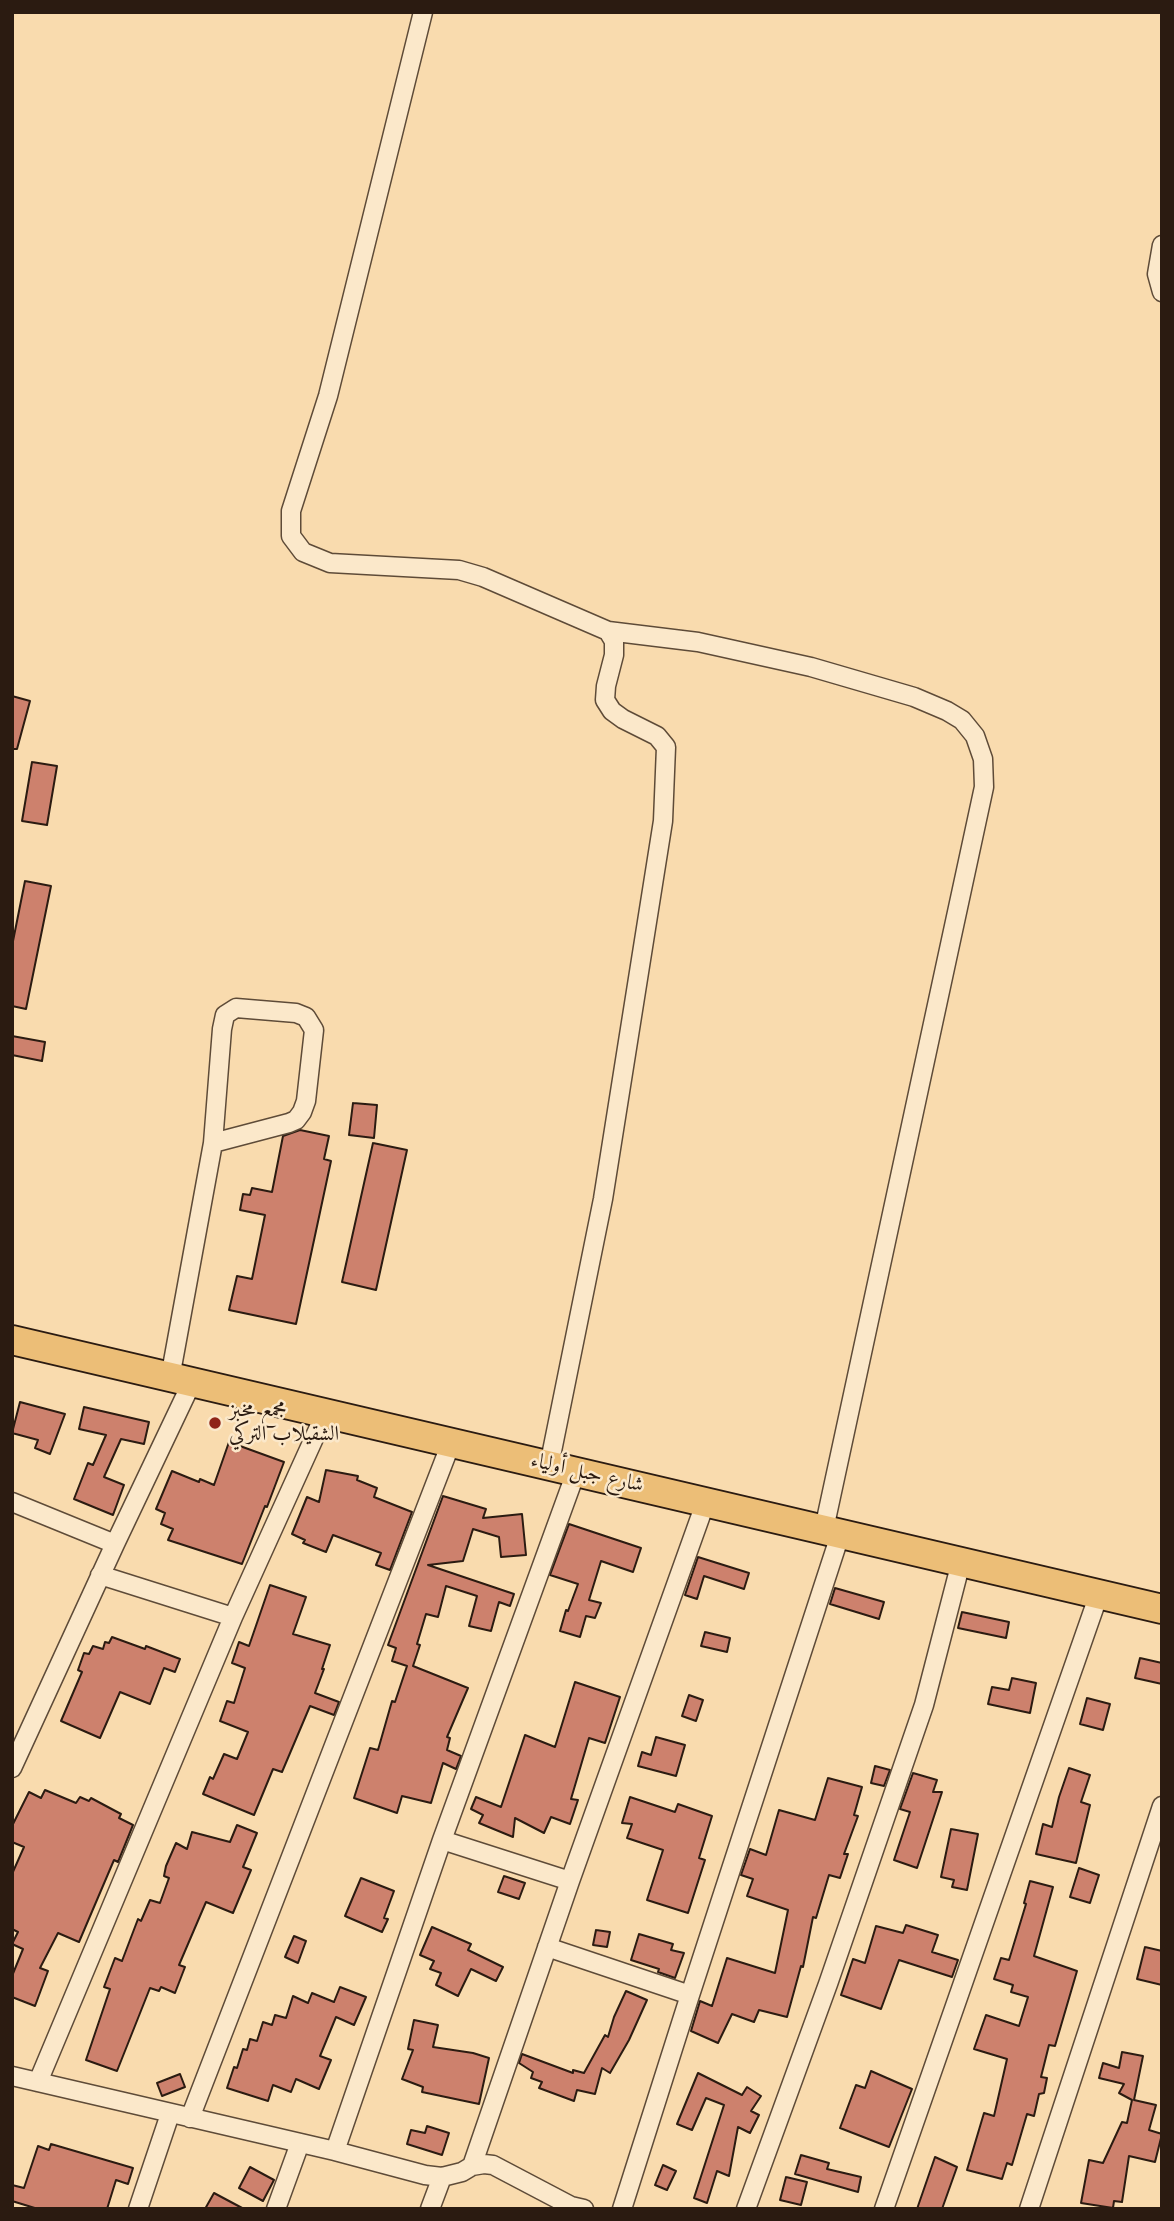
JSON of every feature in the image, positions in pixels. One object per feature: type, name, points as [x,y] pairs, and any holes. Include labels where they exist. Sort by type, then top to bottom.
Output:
[{"type":"highway","name":"شارع جبل أولياء","points":[[12,1340],[1162,1609]]},
{"type":"street","points":[[423,12],[331,384],[291,511],[291,536],[303,552],[330,563],[459,570],[482,577],[608,631],[698,642],[811,667],[914,697],[947,710],[962,720],[975,736],[983,759],[984,787],[833,1531],[622,2209]]},
{"type":"street","points":[[1162,244],[1157,275],[1162,292]]},
{"type":"street","points":[[335,2151],[442,1840],[562,1469],[663,821],[666,747],[657,736],[612,711],[605,700],[614,655],[614,641],[608,631]]},
{"type":"street","points":[[12,1769],[115,1544],[181,1380],[213,1143],[225,1015],[236,1008],[296,1013],[306,1017],[314,1030],[306,1101],[302,1112],[289,1123],[213,1143]]},
{"type":"street","points":[[38,2082],[233,1617],[325,1414]]},
{"type":"street","points":[[190,2118],[451,1443]]},
{"type":"street","points":[[472,2166],[570,1881],[706,1501]]},
{"type":"street","points":[[12,1502],[115,1544]]},
{"type":"street","points":[[746,2209],[828,1984],[923,1705],[961,1562]]},
{"type":"street","points":[[100,1575],[233,1617]]},
{"type":"street","points":[[884,2209],[1099,1594]]},
{"type":"street","points":[[1029,2209],[1162,1805]]},
{"type":"street","points":[[442,1840],[570,1881]]},
{"type":"street","points":[[547,1947],[690,1995]]},
{"type":"street","points":[[14,2082],[38,2082],[335,2151],[408,2172],[442,2177],[462,2172],[472,2166],[493,2165],[575,2208]]},
{"type":"street","points":[[138,2209],[170,2114]]},
{"type":"street","points":[[276,2209],[300,2143]]},
{"type":"street","points":[[430,2209],[442,2177]]},
{"type":"building","points":[[12,696],[30,701],[17,749],[12,749]]},
{"type":"building","points":[[32,762],[57,766],[47,825],[22,821]]},
{"type":"building","points":[[25,881],[51,886],[26,1009],[12,1006],[12,946]]},
{"type":"building","points":[[12,1036],[45,1042],[42,1061],[12,1055]]},
{"type":"building","points":[[353,1103],[377,1105],[374,1138],[349,1135]]},
{"type":"building","points":[[300,1130],[329,1136],[324,1159],[331,1161],[296,1324],[229,1310],[237,1276],[252,1279],[265,1215],[240,1210],[243,1194],[250,1195],[252,1188],[272,1192],[283,1136]]},
{"type":"building","points":[[373,1143],[407,1150],[376,1290],[342,1282]]},
{"type":"building","points":[[20,1402],[65,1414],[50,1454],[35,1448],[38,1440],[12,1433]]},
{"type":"building","points":[[84,1407],[149,1422],[144,1444],[121,1439],[104,1477],[124,1485],[113,1515],[74,1499],[88,1463],[93,1465],[106,1435],[79,1429]]},
{"type":"building","points":[[229,1442],[284,1462],[242,1564],[168,1540],[173,1529],[161,1524],[165,1513],[156,1509],[172,1471],[214,1485]]},
{"type":"building","points":[[326,1470],[358,1476],[357,1480],[377,1488],[374,1497],[412,1512],[390,1570],[376,1565],[381,1553],[333,1535],[326,1552],[303,1543],[305,1540],[292,1534],[307,1497],[319,1502]]},
{"type":"building","points":[[443,1496],[486,1509],[483,1518],[522,1514],[526,1555],[501,1557],[499,1537],[473,1529],[463,1561],[428,1565],[514,1594],[510,1606],[499,1602],[491,1631],[469,1626],[477,1596],[446,1586],[438,1617],[426,1614],[413,1666],[468,1688],[447,1737],[450,1738],[447,1750],[461,1756],[456,1769],[443,1763],[431,1803],[402,1796],[397,1813],[354,1798],[370,1748],[378,1750],[392,1701],[395,1702],[407,1666],[392,1661],[396,1648],[388,1645]]},
{"type":"building","points":[[569,1524],[641,1548],[633,1572],[601,1561],[589,1600],[601,1603],[595,1618],[586,1616],[580,1637],[560,1631],[578,1584],[550,1575]]},
{"type":"building","points":[[698,1557],[749,1573],[744,1589],[704,1576],[697,1599],[685,1595]]},
{"type":"building","points":[[270,1585],[306,1597],[293,1634],[330,1645],[315,1693],[339,1702],[334,1715],[310,1706],[282,1772],[273,1769],[254,1815],[203,1794],[224,1754],[237,1759],[248,1732],[220,1721],[227,1701],[234,1703],[245,1668],[232,1663],[239,1642],[249,1646]]},
{"type":"building","points":[[835,1588],[884,1602],[879,1619],[830,1604]]},
{"type":"building","points":[[962,1612],[1009,1622],[1006,1638],[958,1628]]},
{"type":"building","points":[[705,1632],[730,1638],[727,1652],[701,1646]]},
{"type":"building","points":[[112,1637],[180,1659],[175,1672],[164,1668],[150,1704],[120,1692],[100,1738],[61,1721],[82,1672],[78,1670],[84,1653],[89,1654],[93,1646],[103,1649],[105,1642],[109,1643]]},
{"type":"building","points":[[1140,1658],[1162,1663],[1162,1684],[1135,1678]]},
{"type":"building","points":[[1012,1678],[1036,1683],[1030,1713],[988,1704],[992,1687],[1009,1690]]},
{"type":"building","points":[[575,1682],[620,1697],[605,1743],[589,1738],[571,1799],[578,1800],[570,1824],[551,1817],[544,1833],[515,1818],[513,1837],[479,1823],[483,1815],[471,1809],[476,1797],[501,1807],[525,1735],[555,1747]]},
{"type":"building","points":[[689,1695],[703,1700],[696,1721],[682,1716]]},
{"type":"building","points":[[1087,1698],[1110,1704],[1103,1730],[1080,1724]]},
{"type":"building","points":[[656,1737],[685,1745],[676,1776],[638,1766],[642,1752],[651,1755]]},
{"type":"building","points":[[875,1766],[890,1770],[884,1786],[871,1783]]},
{"type":"building","points":[[1069,1768],[1090,1775],[1081,1802],[1090,1805],[1076,1863],[1036,1854],[1043,1824],[1052,1827]]},
{"type":"building","points":[[913,1773],[937,1780],[933,1792],[942,1792],[917,1868],[894,1860],[910,1812],[900,1809]]},
{"type":"building","points":[[828,1778],[862,1787],[854,1815],[858,1816],[844,1854],[848,1854],[840,1878],[829,1875],[816,1918],[813,1917],[803,1967],[801,1966],[787,2017],[759,2010],[754,2022],[732,2014],[718,2043],[691,2031],[700,2001],[712,2006],[727,1958],[775,1973],[788,1910],[747,1896],[753,1879],[741,1875],[750,1849],[766,1855],[779,1810],[815,1820]]},
{"type":"building","points":[[45,1790],[76,1803],[80,1797],[89,1801],[91,1798],[121,1814],[119,1818],[133,1825],[118,1862],[114,1860],[79,1942],[58,1933],[40,1968],[48,1971],[35,2006],[12,1997],[12,1976],[23,1949],[12,1944],[18,1932],[12,1929],[12,1874],[24,1847],[12,1842],[12,1826],[29,1792],[41,1798]]},
{"type":"building","points":[[630,1797],[675,1812],[678,1804],[712,1816],[699,1858],[705,1860],[688,1913],[647,1900],[663,1850],[627,1838],[632,1824],[622,1823]]},
{"type":"building","points":[[237,1825],[257,1833],[243,1867],[251,1870],[233,1913],[206,1902],[179,1965],[185,1967],[175,1993],[161,1987],[159,1991],[150,1988],[117,2071],[86,2060],[110,1989],[104,1987],[115,1958],[122,1961],[138,1919],[141,1921],[150,1900],[160,1903],[169,1878],[164,1876],[166,1866],[176,1843],[187,1849],[192,1832],[230,1842]]},
{"type":"building","points":[[951,1829],[978,1834],[967,1890],[952,1887],[954,1880],[941,1877]]},
{"type":"building","points":[[1079,1868],[1099,1875],[1090,1903],[1070,1897]]},
{"type":"building","points":[[504,1876],[525,1883],[519,1899],[498,1892]]},
{"type":"building","points":[[361,1878],[394,1891],[384,1918],[388,1919],[382,1932],[345,1916]]},
{"type":"building","points":[[1030,1881],[1053,1887],[1034,1956],[1077,1971],[1055,2046],[1049,2045],[1041,2077],[1047,2078],[1044,2093],[1039,2094],[1034,2116],[1027,2114],[1012,2165],[1007,2163],[1002,2179],[967,2170],[984,2113],[994,2116],[1007,2059],[974,2049],[986,2015],[1019,2026],[1028,1997],[1011,1992],[1013,1985],[994,1979],[1001,1958],[1009,1960]]},
{"type":"building","points":[[906,1925],[938,1935],[932,1952],[958,1960],[952,1977],[899,1960],[881,2009],[841,1995],[853,1959],[865,1963],[876,1926],[903,1933]]},
{"type":"building","points":[[432,1927],[471,1944],[468,1950],[503,1967],[496,1981],[471,1969],[458,1996],[436,1985],[441,1973],[430,1969],[434,1961],[420,1955]]},
{"type":"building","points":[[596,1930],[610,1932],[607,1947],[593,1945]]},
{"type":"building","points":[[639,1934],[673,1944],[671,1950],[684,1953],[675,1978],[658,1972],[659,1969],[631,1960]]},
{"type":"building","points":[[294,1936],[306,1941],[298,1963],[285,1957]]},
{"type":"building","points":[[1145,1947],[1162,1951],[1162,1985],[1137,1979]]},
{"type":"building","points":[[340,1987],[366,1997],[354,2025],[336,2017],[320,2056],[331,2060],[319,2089],[296,2079],[291,2092],[273,2085],[268,2101],[227,2088],[243,2049],[247,2050],[250,2039],[257,2041],[263,2022],[272,2025],[275,2015],[286,2018],[293,1996],[308,2003],[312,1993],[334,2002]]},
{"type":"building","points":[[626,1991],[647,2000],[610,2073],[602,2068],[595,2094],[577,2090],[574,2101],[539,2088],[542,2082],[531,2078],[533,2072],[519,2063],[522,2054],[573,2073],[573,2070],[584,2073],[605,2035],[608,2037]]},
{"type":"building","points":[[414,2020],[438,2025],[433,2047],[489,2058],[479,2104],[422,2092],[423,2087],[402,2079],[413,2050],[408,2049]]},
{"type":"building","points":[[1122,2052],[1143,2056],[1134,2100],[1156,2105],[1149,2130],[1162,2134],[1155,2162],[1129,2156],[1122,2202],[1114,2201],[1113,2208],[1081,2203],[1089,2160],[1103,2163],[1122,2122],[1127,2123],[1132,2100],[1119,2093],[1124,2084],[1099,2078],[1103,2063],[1119,2068]]},
{"type":"building","points":[[871,2071],[912,2089],[889,2147],[840,2128],[856,2085],[865,2088]]},
{"type":"building","points":[[698,2073],[742,2095],[747,2087],[761,2096],[751,2111],[759,2115],[750,2133],[738,2127],[729,2176],[717,2171],[707,2203],[694,2198],[724,2105],[706,2098],[692,2130],[677,2124]]},
{"type":"building","points":[[180,2074],[185,2087],[162,2096],[157,2083]]},
{"type":"building","points":[[427,2126],[449,2133],[442,2155],[407,2144],[411,2130],[425,2133]]},
{"type":"building","points":[[51,2144],[133,2168],[128,2184],[116,2180],[107,2209],[38,2209],[12,2201],[12,2185],[24,2188],[38,2146],[49,2150]]},
{"type":"building","points":[[801,2155],[829,2163],[827,2169],[861,2177],[858,2192],[795,2174]]},
{"type":"building","points":[[935,2157],[957,2167],[942,2209],[917,2209]]},
{"type":"building","points":[[663,2165],[676,2171],[667,2190],[655,2185]]},
{"type":"building","points":[[250,2167],[274,2180],[263,2201],[239,2188]]},
{"type":"building","points":[[786,2177],[807,2182],[801,2205],[780,2200]]},
{"type":"building","points":[[214,2193],[244,2209],[205,2209]]},
{"type":"place","name":"مجمع مخبز الشقيلاب التركي","points":[[215,1423]]}]
